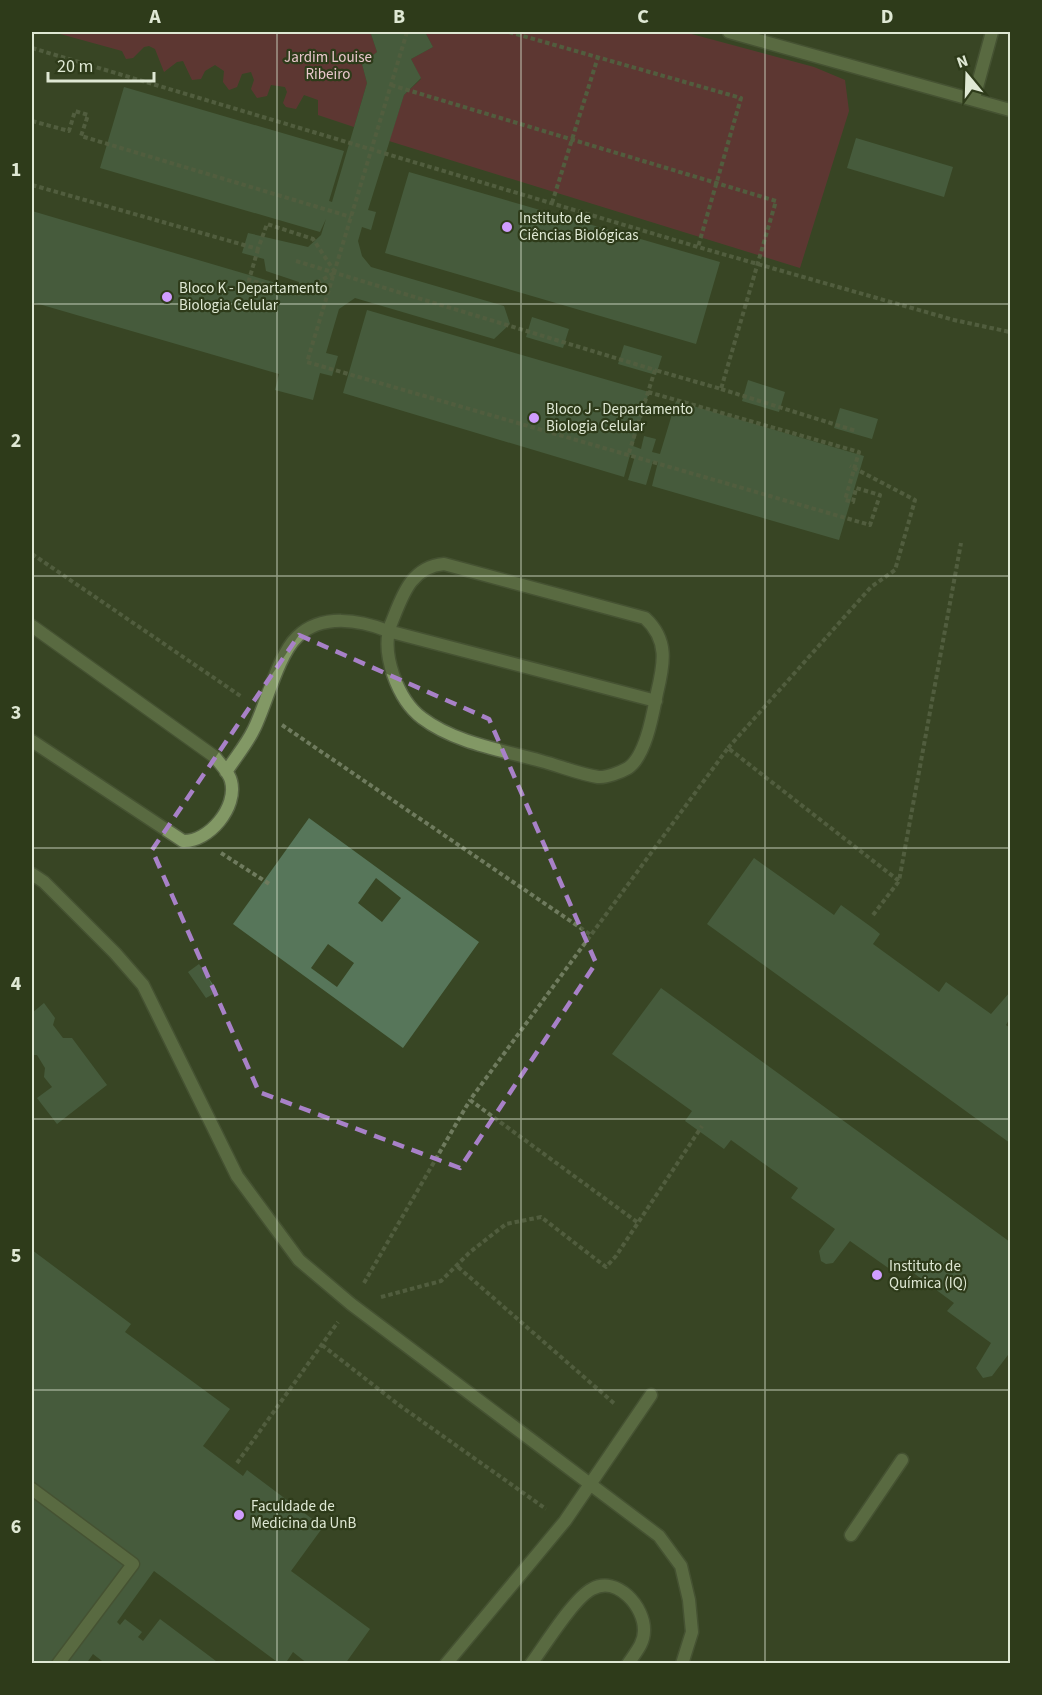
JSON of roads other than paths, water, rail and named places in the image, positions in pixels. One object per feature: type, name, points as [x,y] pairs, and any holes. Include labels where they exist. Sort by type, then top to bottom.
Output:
[{"type":"street","points":[[729,32],[1011,110]]},
{"type":"street","points":[[974,98],[992,32]]},
{"type":"street","points":[[434,565],[454,566],[645,618],[654,627],[664,646],[664,665],[656,701],[639,756],[629,767],[601,778],[455,736],[421,718],[397,684],[388,661],[388,631],[406,586],[415,576],[434,565]]},
{"type":"street","points":[[226,772],[254,730],[261,710],[296,637],[319,624],[336,621],[364,621],[388,631],[656,701]]},
{"type":"street","points":[[32,626],[214,757],[231,779],[232,794],[222,817],[200,839],[183,841],[32,741]]},
{"type":"street","points":[[32,873],[115,953],[143,985],[237,1176],[300,1260],[351,1304],[659,1536],[681,1566],[689,1600],[692,1632],[682,1664]]},
{"type":"street","points":[[446,1664],[565,1521],[651,1395]]},
{"type":"street","points":[[851,1535],[902,1460]]},
{"type":"street","points":[[32,1490],[133,1564],[58,1664]]},
{"type":"street","points":[[531,1664],[578,1601],[592,1588],[603,1586],[612,1587],[627,1595],[637,1605],[642,1616],[644,1630],[642,1643],[628,1664]]},
{"type":"place","name":"Instituto de Ciências Biológicas","points":[[507,227]]},
{"type":"place","name":"Bloco K - Departamento Biologia Celular","points":[[167,297]]},
{"type":"place","name":"Bloco J - Departamento Biologia Celular","points":[[534,418]]},
{"type":"place","name":"Instituto de Química (IQ)","points":[[877,1275]]},
{"type":"place","name":"Faculdade de Medicina da UnB","points":[[239,1515]]},
{"type":"park label","name":"Jardim Louise Ribeiro","points":[[328,66]]}]
